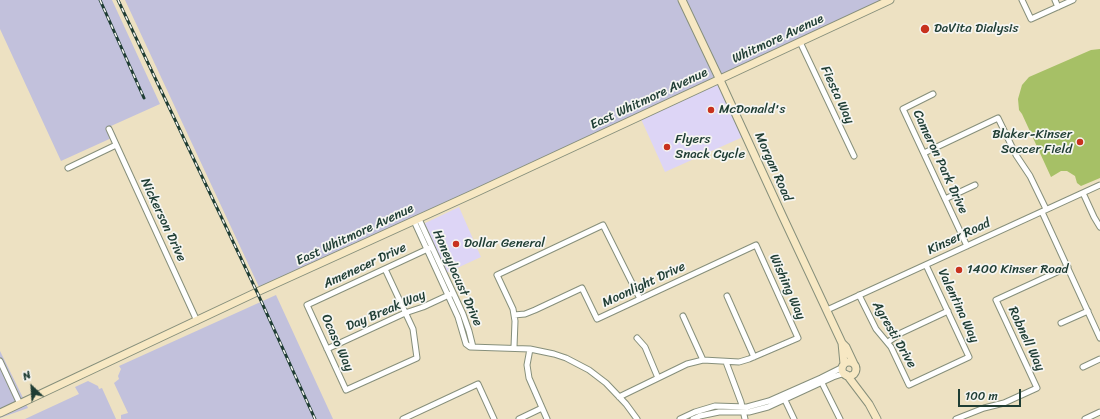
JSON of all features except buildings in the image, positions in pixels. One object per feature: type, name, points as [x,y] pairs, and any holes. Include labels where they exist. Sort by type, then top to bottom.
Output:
[{"type":"main road","name":"Morgan Road","points":[[682,0],[842,343],[845,370],[853,384],[860,390],[877,419]]},
{"type":"main road","name":"Whitmore Avenue","points":[[720,80],[890,0]]},
{"type":"main road","name":"East Whitmore Avenue","points":[[0,413],[720,80]]},
{"type":"main road","name":"Morgan Road","points":[[842,343],[846,347],[855,367],[860,390]]},
{"type":"main road","points":[[850,362],[855,367],[853,374],[845,370],[850,362]]},
{"type":"street","points":[[1022,0],[1031,19],[1073,0]]},
{"type":"street","points":[[1055,0],[1058,7]]},
{"type":"street","name":"Fiesta Way","points":[[800,42],[854,156]]},
{"type":"street","name":"Cameron Park Drive","points":[[933,94],[903,109],[967,246]]},
{"type":"street","points":[[924,153],[998,118],[1016,155],[1030,176],[1068,267],[1100,338]]},
{"type":"street","name":"Nickerson Drive","points":[[109,129],[197,321]]},
{"type":"street","points":[[68,168],[116,144]]},
{"type":"street","points":[[945,199],[975,185]]},
{"type":"street","name":"Kinser Road","points":[[827,310],[1100,185]]},
{"type":"street","points":[[1083,193],[1100,227]]},
{"type":"street","name":"Honeylocust Drive","points":[[416,220],[451,294],[462,326],[466,344],[471,347],[514,347]]},
{"type":"street","points":[[636,419],[620,397],[600,378],[578,364],[554,354],[514,347],[514,315],[511,304],[497,274],[603,225],[640,299]]},
{"type":"street","name":"Moonlight Drive","points":[[514,315],[525,314],[582,288],[597,320],[756,245]]},
{"type":"street","name":"Wishing Way","points":[[754,357],[798,338],[756,245]]},
{"type":"street","name":"Amenecer Drive","points":[[307,305],[430,249]]},
{"type":"street","name":"Valentina Way","points":[[909,385],[969,357],[926,265]]},
{"type":"street","name":"Robnell Way","points":[[956,419],[984,408],[1004,403],[1037,388],[996,300],[1068,267]]},
{"type":"street","points":[[384,269],[405,313]]},
{"type":"street","name":"Day Break Way","points":[[327,349],[405,313],[423,307],[451,294]]},
{"type":"street","name":"Agresti Drive","points":[[859,295],[873,324],[894,352],[909,385]]},
{"type":"street","points":[[620,397],[687,364],[703,360],[739,362],[754,357],[727,296]]},
{"type":"street","name":"Ocaso Way","points":[[307,305],[346,390],[417,358],[413,329],[405,313]]},
{"type":"street","points":[[888,342],[901,333],[948,311]]},
{"type":"street","points":[[1061,324],[1088,311]]},
{"type":"street","points":[[683,316],[703,360]]},
{"type":"street","points":[[637,338],[645,347],[658,378]]},
{"type":"street","points":[[530,349],[527,365],[528,373],[531,384],[547,419]]},
{"type":"street","points":[[1083,367],[1100,359]]},
{"type":"street","points":[[0,361],[20,404]]},
{"type":"street","points":[[726,362],[745,419]]},
{"type":"street","points":[[784,398],[822,383],[845,370]]},
{"type":"street","points":[[680,419],[695,412],[715,406],[753,411],[768,407],[821,378],[845,370]]},
{"type":"street","points":[[822,383],[840,419]]},
{"type":"street","points":[[404,419],[478,384],[494,419]]},
{"type":"street","points":[[784,398],[794,419]]},
{"type":"street","points":[[519,419],[542,408]]},
{"type":"street","points":[[693,419],[719,412],[742,409]]},
{"type":"street","points":[[1085,419],[1100,412]]},
{"type":"shaded area","points":[[0,0],[112,0],[160,104],[111,126],[116,136],[61,161],[0,29]]},
{"type":"shaded area","points":[[125,0],[893,0],[259,287]]},
{"type":"shaded area","points":[[719,83],[745,136],[665,172],[641,119]]},
{"type":"shaded area","points":[[459,207],[481,257],[442,275],[419,226]]},
{"type":"shaded area","points":[[276,295],[333,419],[121,419],[121,415],[128,413],[114,383],[119,379],[118,376],[121,369],[119,366]]},
{"type":"shaded area","points":[[0,351],[28,408],[0,418]]},
{"type":"shaded area","points":[[88,381],[98,386],[99,389],[102,388],[116,419],[25,419],[79,394],[75,387]]},
{"type":"green space","points":[[1100,49],[1100,178],[1081,186],[1077,183],[1075,176],[1067,171],[1061,171],[1051,177],[1019,110],[1018,99],[1022,85],[1029,77],[1091,50]]},
{"type":"railway","points":[[100,0],[144,98]]},
{"type":"railway","points":[[118,0],[257,292],[315,419]]},
{"type":"place","name":"DaVita Dialysis","points":[[925,29]]},
{"type":"place","name":"McDonald's","points":[[711,110]]},
{"type":"place","name":"Blaker-Kinser Soccer Field","points":[[1080,142]]},
{"type":"place","name":"Flyers Snack Cycle","points":[[667,147]]},
{"type":"place","name":"Dollar General","points":[[456,244]]},
{"type":"place","name":"1400 Kinser Road","points":[[959,270]]}]
